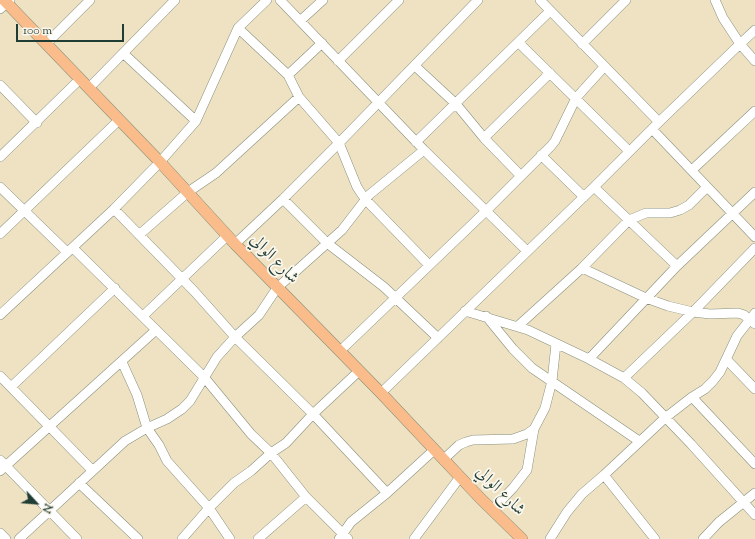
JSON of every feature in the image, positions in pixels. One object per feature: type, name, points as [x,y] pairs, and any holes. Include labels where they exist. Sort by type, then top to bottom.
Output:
[{"type":"main road","name":"شارع الوالي","points":[[5,3],[160,162],[277,288],[360,371],[460,477],[522,539]]},
{"type":"street","points":[[46,44],[90,0]]},
{"type":"street","points":[[89,88],[175,0]]},
{"type":"street","points":[[0,316],[114,209],[160,162],[196,121],[238,28],[267,0]]},
{"type":"street","points":[[280,0],[416,142],[527,251]]},
{"type":"street","points":[[300,22],[323,0]]},
{"type":"street","points":[[338,61],[399,0]]},
{"type":"street","points":[[143,316],[182,278],[283,199],[379,103],[478,0]]},
{"type":"street","points":[[540,0],[659,122]]},
{"type":"street","points":[[582,44],[626,0]]},
{"type":"street","points":[[715,0],[723,18],[740,44],[755,61]]},
{"type":"street","points":[[416,142],[550,11]]},
{"type":"street","points":[[238,28],[288,75],[299,97],[339,143],[357,187],[365,199],[429,265]]},
{"type":"street","points":[[381,393],[755,30]]},
{"type":"street","points":[[519,42],[630,151]]},
{"type":"street","points":[[288,75],[322,43]]},
{"type":"street","points":[[123,52],[196,121]]},
{"type":"street","points":[[415,66],[456,104],[484,138],[521,176]]},
{"type":"street","points":[[340,351],[486,211],[555,141],[576,98],[604,67]]},
{"type":"street","points":[[484,138],[550,73]]},
{"type":"street","points":[[0,158],[80,79]]},
{"type":"street","points":[[0,85],[37,122]]},
{"type":"street","points":[[139,235],[188,192],[216,173],[299,97]]},
{"type":"street","points":[[692,170],[755,111]]},
{"type":"street","points":[[0,234],[119,120]]},
{"type":"street","points":[[652,129],[755,237]]},
{"type":"street","points":[[19,539],[125,441],[147,428],[167,419],[182,409],[190,401],[217,357],[235,337],[259,315],[277,288],[350,221],[365,199],[424,150]]},
{"type":"street","points":[[540,155],[584,197]]},
{"type":"street","points":[[0,187],[24,210],[115,288],[204,377],[250,434],[272,453],[306,497],[343,537],[351,522],[387,493],[434,450]]},
{"type":"street","points":[[594,187],[677,266]]},
{"type":"street","points":[[518,326],[582,268],[629,220],[646,213],[670,213],[680,210],[689,205],[708,187]]},
{"type":"street","points":[[589,359],[677,266],[755,192]]},
{"type":"street","points":[[283,199],[327,243],[395,297],[438,338]]},
{"type":"street","points":[[114,209],[182,278],[235,337],[313,414],[387,493]]},
{"type":"street","points":[[624,378],[693,312],[755,248]]},
{"type":"street","points":[[550,539],[575,501],[665,418],[692,396],[705,389],[713,381],[720,372],[730,348],[737,336],[753,319],[738,313],[710,314],[693,312],[668,306],[646,298],[582,268]]},
{"type":"street","points":[[11,387],[115,288]]},
{"type":"street","points":[[465,311],[518,326],[589,359],[624,378],[642,392],[665,418],[692,444],[755,515]]},
{"type":"street","points":[[486,316],[513,350],[532,368],[639,441]]},
{"type":"street","points":[[77,539],[2,465],[49,426],[156,330]]},
{"type":"street","points":[[493,509],[513,488],[527,470],[534,429],[545,408],[552,381],[556,344]]},
{"type":"street","points":[[726,359],[755,389]]},
{"type":"street","points":[[122,362],[137,395],[147,428],[171,465],[209,508],[230,539]]},
{"type":"street","points":[[182,539],[209,508],[234,483],[272,453],[286,444],[313,414],[360,371]]},
{"type":"street","points":[[0,376],[92,470]]},
{"type":"street","points":[[692,396],[755,464]]},
{"type":"street","points":[[444,459],[459,445],[466,442],[474,440],[512,438],[527,434],[534,429]]},
{"type":"street","points":[[604,475],[655,539]]},
{"type":"street","points":[[414,539],[460,477]]},
{"type":"street","points":[[79,484],[134,538]]},
{"type":"street","points":[[703,539],[719,522],[755,493]]},
{"type":"street","points":[[260,538],[306,497]]},
{"type":"street","points":[[0,533],[6,539]]}]
